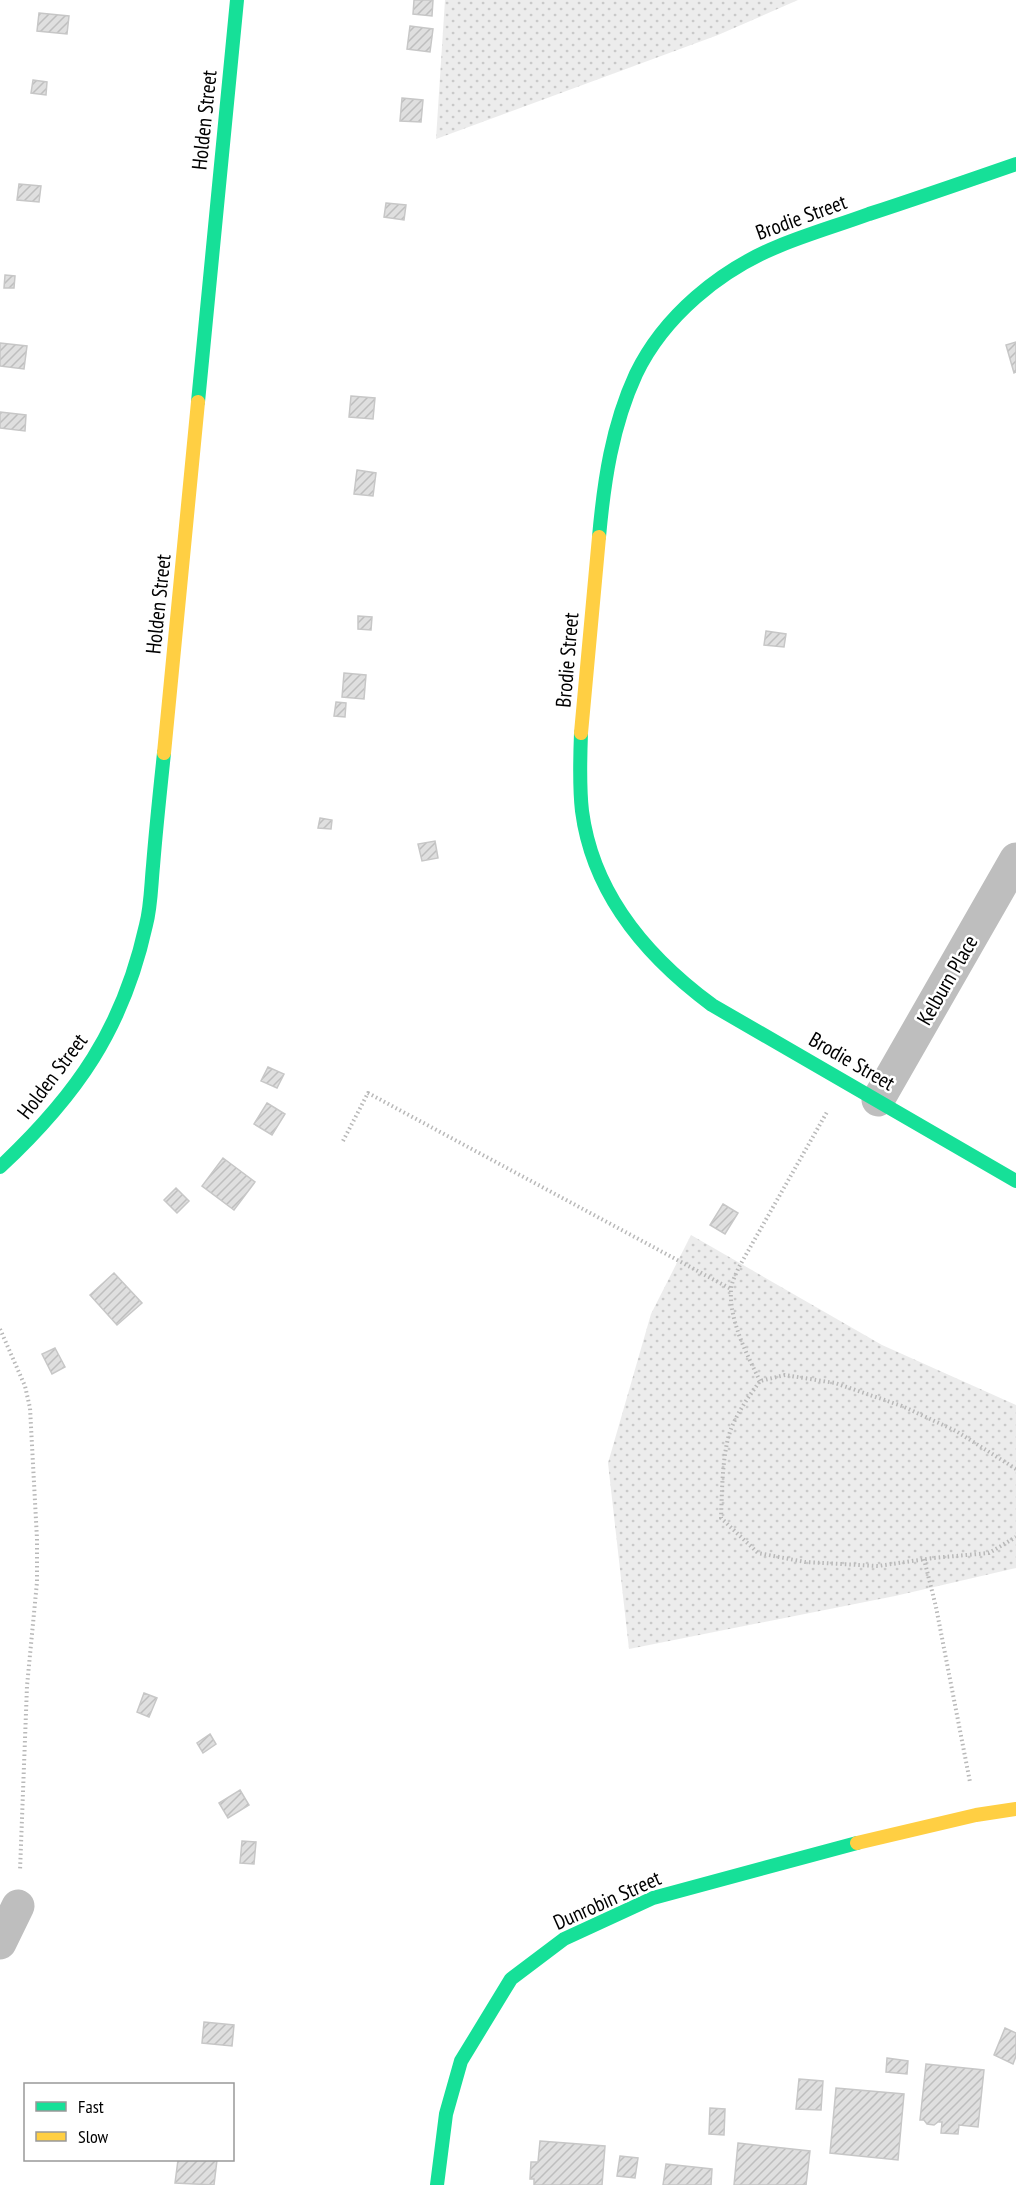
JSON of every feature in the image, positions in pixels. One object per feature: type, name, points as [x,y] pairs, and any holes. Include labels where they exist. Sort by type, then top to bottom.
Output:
[{"type":"street","name":"Holden Street","points":[[0,1167],[40,1128],[98,1053],[123,1005],[147,923],[237,0]]},
{"type":"street","name":"Brodie Street","points":[[1016,164],[778,246],[746,260],[715,280],[689,302],[665,328],[645,357],[629,387],[609,451],[603,489],[581,728],[580,763],[580,794],[591,853],[600,879],[612,902],[643,947],[686,987],[712,1005],[1016,1181]]},
{"type":"street","name":"Kelburn Place","points":[[878,1100],[1016,860]]},
{"type":"street","name":"Dunrobin Street","points":[[437,2185],[446,2114],[461,2061],[512,1979],[564,1939],[653,1898],[824,1851],[976,1815],[1016,1809]]},
{"type":"street","points":[[0,1943],[18,1906]]},
{"type":"path","points":[[760,1381],[745,1350],[735,1320],[730,1289],[739,1267],[844,1081]]},
{"type":"path","points":[[343,1141],[368,1093],[730,1289]]},
{"type":"path","points":[[0,1329],[25,1386],[30,1408],[37,1539],[37,1572],[27,1686],[23,1832],[18,1906]]},
{"type":"path","points":[[1016,1468],[956,1431],[902,1406],[835,1383],[785,1375],[760,1381],[739,1414],[727,1441],[721,1518],[758,1553],[805,1562],[878,1566],[989,1553],[1016,1537]]},
{"type":"path","points":[[924,1559],[936,1607],[976,1815]]},
{"type":"shaded area","points":[[445,0],[798,0],[718,35],[436,139]]},
{"type":"shaded area","points":[[691,1235],[882,1345],[1016,1405],[1016,1568],[895,1596],[629,1649],[608,1463],[651,1314]]},
{"type":"building","points":[[414,0],[433,0],[432,16],[413,14]]},
{"type":"building","points":[[39,13],[69,16],[67,34],[37,31]]},
{"type":"building","points":[[410,26],[433,29],[430,52],[407,49]]},
{"type":"building","points":[[33,80],[47,82],[46,95],[31,93]]},
{"type":"building","points":[[402,98],[423,100],[421,122],[400,121]]},
{"type":"building","points":[[19,184],[41,186],[39,202],[17,200]]},
{"type":"building","points":[[386,203],[406,205],[404,220],[384,217]]},
{"type":"building","points":[[5,275],[15,276],[14,288],[4,288]]},
{"type":"building","points":[[1016,342],[1016,372],[1014,373],[1006,345]]},
{"type":"building","points":[[0,343],[27,346],[24,369],[0,366]]},
{"type":"building","points":[[351,396],[375,398],[373,419],[349,417]]},
{"type":"building","points":[[0,412],[26,415],[25,431],[0,428]]},
{"type":"building","points":[[357,470],[376,473],[373,496],[354,494]]},
{"type":"building","points":[[358,616],[372,617],[371,630],[358,629]]},
{"type":"building","points":[[766,631],[786,634],[784,647],[764,645]]},
{"type":"building","points":[[344,673],[366,675],[364,699],[342,697]]},
{"type":"building","points":[[336,702],[346,703],[345,717],[334,716]]},
{"type":"building","points":[[320,818],[332,820],[331,829],[318,828]]},
{"type":"building","points":[[435,841],[438,858],[422,861],[418,844]]},
{"type":"building","points":[[268,1067],[284,1074],[277,1088],[261,1081]]},
{"type":"building","points":[[267,1103],[285,1114],[272,1135],[254,1124]]},
{"type":"building","points":[[223,1158],[255,1182],[234,1210],[202,1186]]},
{"type":"building","points":[[176,1188],[189,1201],[177,1213],[164,1200]]},
{"type":"building","points":[[723,1204],[738,1213],[725,1234],[710,1225]]},
{"type":"building","points":[[114,1273],[142,1303],[117,1325],[90,1295]]},
{"type":"building","points":[[55,1348],[65,1367],[52,1374],[42,1354]]},
{"type":"building","points":[[144,1693],[157,1698],[149,1717],[137,1712]]},
{"type":"building","points":[[210,1734],[216,1744],[203,1753],[197,1743]]},
{"type":"building","points":[[240,1790],[249,1805],[228,1818],[219,1803]]},
{"type":"building","points":[[242,1841],[256,1842],[254,1864],[240,1863]]},
{"type":"building","points":[[204,2022],[234,2025],[232,2046],[202,2043]]},
{"type":"building","points":[[1005,2028],[1016,2033],[1016,2056],[1013,2064],[994,2055]]},
{"type":"building","points":[[887,2058],[908,2061],[907,2074],[886,2072]]},
{"type":"building","points":[[926,2064],[984,2070],[978,2127],[959,2125],[958,2134],[941,2133],[942,2122],[934,2125],[920,2120]]},
{"type":"building","points":[[799,2079],[823,2081],[821,2110],[796,2109]]},
{"type":"building","points":[[836,2088],[904,2094],[898,2160],[830,2153]]},
{"type":"building","points":[[710,2108],[725,2109],[724,2135],[709,2134]]},
{"type":"building","points":[[540,2141],[605,2146],[602,2185],[534,2185],[534,2179],[530,2179],[531,2162],[538,2162]]},
{"type":"building","points":[[738,2143],[810,2151],[806,2185],[734,2185]]},
{"type":"building","points":[[620,2156],[638,2158],[635,2178],[617,2176]]},
{"type":"building","points":[[178,2161],[217,2161],[214,2185],[175,2183]]},
{"type":"building","points":[[666,2164],[712,2169],[711,2185],[663,2185]]},
{"type":"traffic: fast","points":[[198,402],[237,0]]},
{"type":"traffic: fast","points":[[599,537],[610,454],[621,414],[636,374],[662,333],[696,297],[736,268],[779,246],[1016,164]]},
{"type":"traffic: fast","points":[[581,733],[580,782],[582,811],[588,841],[611,897],[645,945],[688,986],[712,1005],[1016,1181]]},
{"type":"traffic: fast","points":[[0,1167],[52,1113],[74,1086],[110,1028],[124,997],[149,911],[164,753]]},
{"type":"traffic: fast","points":[[437,2185],[446,2114],[461,2061],[511,1979],[564,1939],[653,1898],[857,1843]]},
{"type":"traffic: slow","points":[[164,753],[198,402]]},
{"type":"traffic: slow","points":[[581,733],[599,537]]},
{"type":"traffic: slow","points":[[857,1843],[976,1815],[1016,1809]]}]
